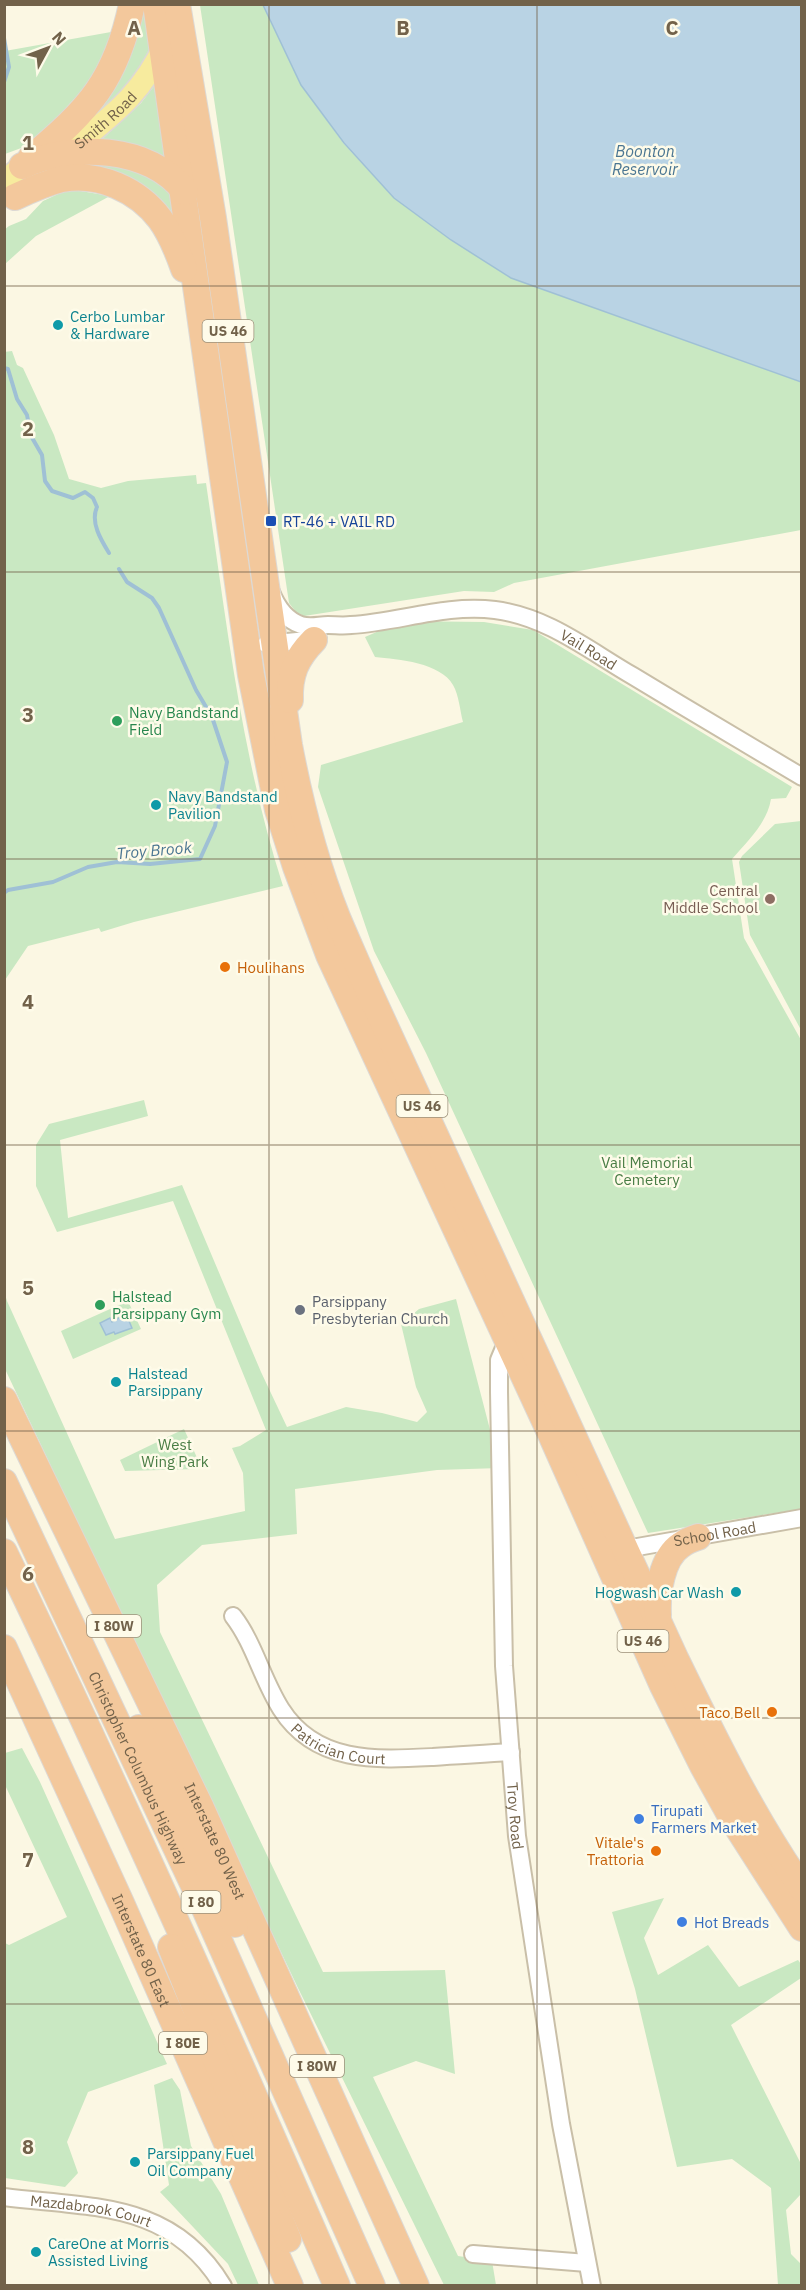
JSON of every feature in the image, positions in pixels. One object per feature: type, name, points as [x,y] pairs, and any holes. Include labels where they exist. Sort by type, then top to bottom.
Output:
[{"type":"highway","points":[[10,187],[93,99],[113,66],[124,37],[132,4]]},
{"type":"highway","name":"US 46","points":[[170,6],[162,51],[251,675],[278,810],[307,900],[329,955],[549,1430],[683,1728],[744,1839],[801,1928]]},
{"type":"highway","name":"US 46","points":[[170,6],[213,218],[256,526],[292,760],[310,834],[337,916],[714,1739],[756,1817],[801,1888]]},
{"type":"highway","points":[[10,187],[51,155],[67,153],[97,153],[135,158],[165,172],[181,186],[192,204],[200,225],[230,433],[256,526]]},
{"type":"highway","points":[[10,187],[81,177],[104,181],[138,198],[159,218],[168,232],[197,303]]},
{"type":"highway","points":[[292,760],[290,690],[292,674],[299,657],[314,640]]},
{"type":"highway","name":"Interstate 80 West","points":[[4,1400],[201,1808],[414,2282]]},
{"type":"highway","points":[[549,1430],[584,1485],[602,1525],[617,1547],[626,1549]]},
{"type":"highway","name":"Christopher Columbus Highway","points":[[4,1482],[205,1909],[372,2286]]},
{"type":"highway","points":[[24,1521],[57,1559],[349,2157],[414,2282]]},
{"type":"highway","points":[[658,1618],[659,1586],[674,1550],[681,1544],[698,1537]]},
{"type":"highway","name":"Christopher Columbus Highway","points":[[4,1552],[89,1730],[224,2025],[337,2286]]},
{"type":"highway","name":"Interstate 80 East","points":[[4,1648],[121,1902],[290,2286]]},
{"type":"highway","points":[[89,1730],[88,1758],[163,1927],[307,2286]]},
{"type":"main road","name":"Smith Road","points":[[67,153],[128,102],[144,82],[162,51]]},
{"type":"street","name":"Vail Road","points":[[263,572],[276,603],[287,618],[310,627],[351,625],[456,608],[516,613],[564,633],[801,777]]},
{"type":"street","name":"Vail Road","points":[[247,643],[274,645],[314,640],[330,636],[351,625]]},
{"type":"street","name":"Troy Road","points":[[507,1341],[499,1360],[504,1666],[517,1836],[561,2124],[592,2286]]},
{"type":"street","name":"School Road","points":[[626,1549],[801,1518]]},
{"type":"street","name":"Patrician Court","points":[[233,1616],[244,1629],[267,1683],[282,1710],[301,1731],[326,1747],[352,1756],[375,1760],[511,1752]]},
{"type":"street","name":"Mazdabrook Court","points":[[4,2198],[110,2210],[157,2223],[186,2241],[212,2267],[223,2286]]},
{"type":"street","points":[[473,2254],[587,2264]]},
{"type":"green space","points":[[200,5],[263,5],[301,85],[344,144],[394,198],[451,240],[511,278],[801,382],[801,530],[514,583],[494,592],[464,591],[304,616],[296,612],[289,603]]},
{"type":"green space","points":[[143,7],[149,43],[149,53],[145,63],[120,94],[80,128]]},
{"type":"green space","points":[[111,32],[110,46],[91,81],[32,144],[5,154],[5,51]]},
{"type":"green space","points":[[154,86],[165,156],[163,160],[98,143],[141,103]]},
{"type":"green space","points":[[78,160],[131,166],[170,190],[175,220],[81,168]]},
{"type":"green space","points":[[69,189],[110,196],[36,236],[5,264],[4,230],[26,219],[43,201]]},
{"type":"green space","points":[[12,351],[17,365],[23,368],[54,435],[69,479],[101,488],[128,481],[196,475],[197,484],[206,483],[245,737],[268,837],[283,886],[101,932],[99,928],[28,946],[5,980],[4,352]]},
{"type":"green space","name":"Vail Memorial Cemetery","points":[[402,621],[484,622],[533,630],[792,787],[786,798],[771,799],[761,824],[732,859],[744,938],[801,1040],[801,1509],[648,1533],[426,1053],[374,951],[318,787],[321,765],[463,722],[457,693],[447,678],[439,672],[418,664],[375,657],[365,637]]},
{"type":"green space","name":"Central Middle School","points":[[802,821],[801,1030],[750,935],[739,862],[742,856],[775,824]]},
{"type":"green space","points":[[144,1100],[148,1116],[60,1140],[68,1218],[182,1185],[261,1372],[287,1427],[346,1407],[417,1422],[427,1412],[416,1387],[401,1324],[419,1309],[456,1299],[500,1468],[437,1470],[295,1489],[297,1534],[202,1545],[157,1585],[160,1632],[323,1972],[445,1970],[455,2074],[416,2061],[373,2077],[458,2256],[492,2261],[496,2285],[444,2285],[298,1988],[5,1369],[4,1291],[115,1539],[245,1511],[243,1473],[232,1448],[240,1446],[266,1430],[173,1201],[57,1232],[36,1186],[36,1145],[49,1124]]},
{"type":"green space","points":[[128,1301],[141,1329],[73,1359],[61,1331]]},
{"type":"green space","name":"West Wing Park","points":[[184,1429],[199,1462],[197,1469],[125,1471],[120,1460]]},
{"type":"green space","points":[[22,1748],[40,1782],[167,2064],[88,2092],[67,2142],[78,2173],[65,2187],[5,2178],[5,1943],[9,1945],[67,1917],[5,1785],[5,1753]]},
{"type":"green space","points":[[664,1898],[644,1938],[658,1975],[708,1945],[739,1987],[798,1960],[801,1964],[801,1978],[731,2025],[801,2164],[801,2194],[786,2210],[791,2254],[801,2264],[801,2285],[778,2285],[771,2188],[732,2159],[677,2167],[635,1989],[612,1912]]},
{"type":"green space","points":[[172,2078],[180,2090],[191,2146],[221,2194],[259,2285],[238,2285],[228,2264],[160,2192],[169,2185],[154,2085]]},
{"type":"water","name":"Boonton Reservoir","points":[[263,5],[801,5],[801,382],[511,278],[451,240],[394,198],[344,143],[301,85]]},
{"type":"water","points":[[126,1314],[132,1328],[106,1335],[100,1323],[110,1318],[112,1322]]},
{"type":"waterway","name":"Troy Brook","points":[[4,38],[9,67],[4,82]]},
{"type":"waterway","name":"Troy Brook","points":[[4,368],[8,369],[17,399],[27,415],[31,436],[42,455],[45,481],[52,491],[73,498],[85,492],[93,498],[97,507],[96,525],[109,553]]},
{"type":"waterway","name":"Troy Brook","points":[[4,893],[8,890],[53,882],[88,867],[117,862],[150,864],[200,859],[215,826],[227,762],[212,717],[196,690],[159,608],[152,598],[127,582],[119,569]]},
{"type":"place","name":"Cerbo Lumbar & Hardware","points":[[58,325]]},
{"type":"place","name":"RT-46 + VAIL RD","points":[[271,521]]},
{"type":"place","name":"Navy Bandstand Field","points":[[117,721]]},
{"type":"place","name":"Navy Bandstand Pavilion","points":[[156,805]]},
{"type":"place","name":"Central Middle School","points":[[770,899]]},
{"type":"place","name":"Houlihans","points":[[225,967]]},
{"type":"place","name":"Halstead Parsippany Gym","points":[[100,1305]]},
{"type":"place","name":"Parsippany Presbyterian Church","points":[[300,1310]]},
{"type":"place","name":"Halstead Parsippany","points":[[116,1382]]},
{"type":"place","name":"Hogwash Car Wash","points":[[736,1592]]},
{"type":"place","name":"Taco Bell","points":[[772,1712]]},
{"type":"place","name":"Tirupati Farmers Market","points":[[639,1819]]},
{"type":"place","name":"Vitale's Trattoria","points":[[656,1851]]},
{"type":"place","name":"Hot Breads","points":[[682,1922]]},
{"type":"place","name":"Parsippany Fuel Oil Company","points":[[135,2162]]},
{"type":"place","name":"CareOne at Morris Assisted Living","points":[[36,2252]]}]
